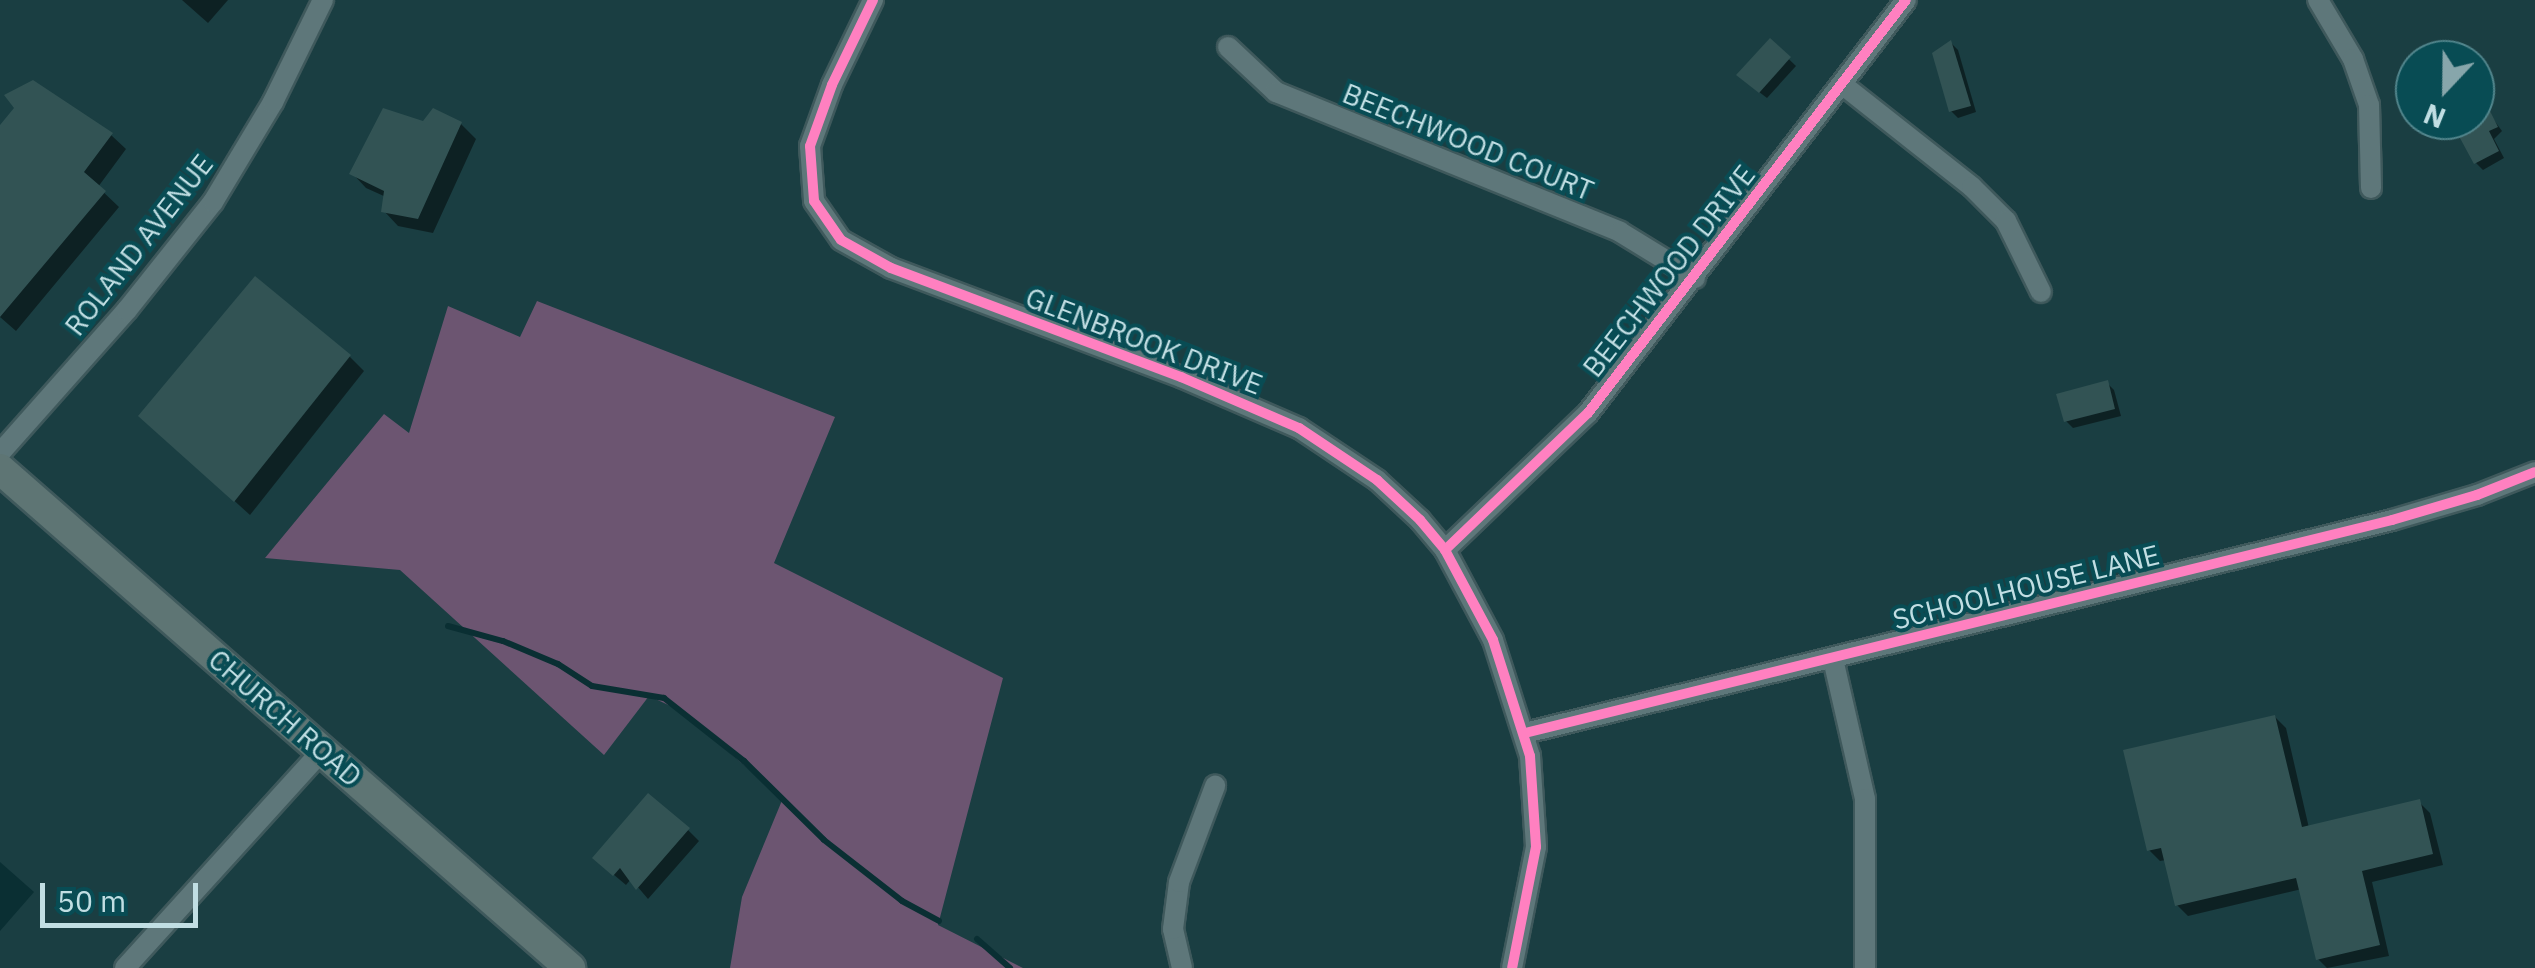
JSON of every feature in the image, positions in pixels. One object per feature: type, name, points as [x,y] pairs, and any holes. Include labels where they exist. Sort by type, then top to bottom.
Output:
[{"type":"main road","name":"CHURCH ROAD","points":[[0,468],[570,968]]},
{"type":"street","name":"ROLAND AVENUE","points":[[0,452],[127,310],[213,202],[273,102],[322,0]]},
{"type":"street","name":"GLENBROOK DRIVE","points":[[873,0],[815,128],[809,182],[825,221],[864,255],[1196,383],[1299,428],[1377,480],[1445,550],[1494,640],[1525,733],[1535,786],[1536,847],[1512,968]]},
{"type":"street","name":"BEECHWOOD DRIVE","points":[[1445,550],[1588,413],[1906,0]]},
{"type":"street","points":[[2318,0],[2353,59],[2369,105],[2371,188]]},
{"type":"street","name":"BEECHWOOD COURT","points":[[1228,47],[1276,92],[1620,232],[1695,278]]},
{"type":"street","points":[[1843,85],[1990,204],[2018,240],[2041,292]]},
{"type":"street","name":"SCHOOLHOUSE LANE","points":[[1525,733],[2392,520],[2477,496],[2535,472]]},
{"type":"street","points":[[1833,659],[1865,799],[1864,968]]},
{"type":"street","points":[[125,968],[322,751]]},
{"type":"street","points":[[1182,968],[1174,929],[1179,882],[1215,786]]},
{"type":"shaded area","points":[[537,301],[835,417],[774,563],[1003,678],[938,925],[1023,968],[730,968],[742,897],[783,798],[679,710],[649,696],[604,755],[400,570],[265,558],[384,414],[409,433],[448,306],[520,337]]},
{"type":"water","points":[[0,862],[34,892],[0,931]]},
{"type":"building","points":[[1770,38],[1791,57],[1759,93],[1736,75]]},
{"type":"building","points":[[1951,40],[1971,106],[1949,112],[1932,53]]},
{"type":"building","points":[[33,80],[113,133],[84,172],[106,191],[0,317],[0,125],[14,108],[4,95]]},
{"type":"building","points":[[383,108],[423,121],[433,108],[462,122],[418,219],[381,212],[384,191],[349,174]]},
{"type":"building","points":[[2461,140],[2494,140],[2499,151],[2474,164]]},
{"type":"building","points":[[255,276],[351,355],[234,502],[138,416]]},
{"type":"building","points":[[2108,380],[2115,409],[2064,422],[2056,394]]},
{"type":"building","points":[[2275,715],[2302,827],[2420,799],[2433,854],[2362,871],[2380,945],[2316,960],[2296,878],[2175,906],[2161,848],[2147,851],[2123,750]]},
{"type":"building","points":[[648,793],[690,828],[636,890],[620,868],[613,876],[592,858]]},
{"type":"waterway","points":[[448,626],[503,641],[558,664],[592,686],[664,698],[744,761],[824,840],[902,901],[939,921]]},
{"type":"waterway","points":[[977,939],[1010,968]]},
{"type":"cycle path","points":[[873,0],[832,85],[810,146],[814,201],[841,240],[891,268],[1181,377],[1299,428],[1377,480],[1445,550],[1493,640],[1530,756],[1536,847],[1512,968]]},
{"type":"cycle path","points":[[1445,550],[1588,413],[1906,0]]},
{"type":"cycle path","points":[[1525,733],[2392,520],[2477,495],[2535,472]]}]
